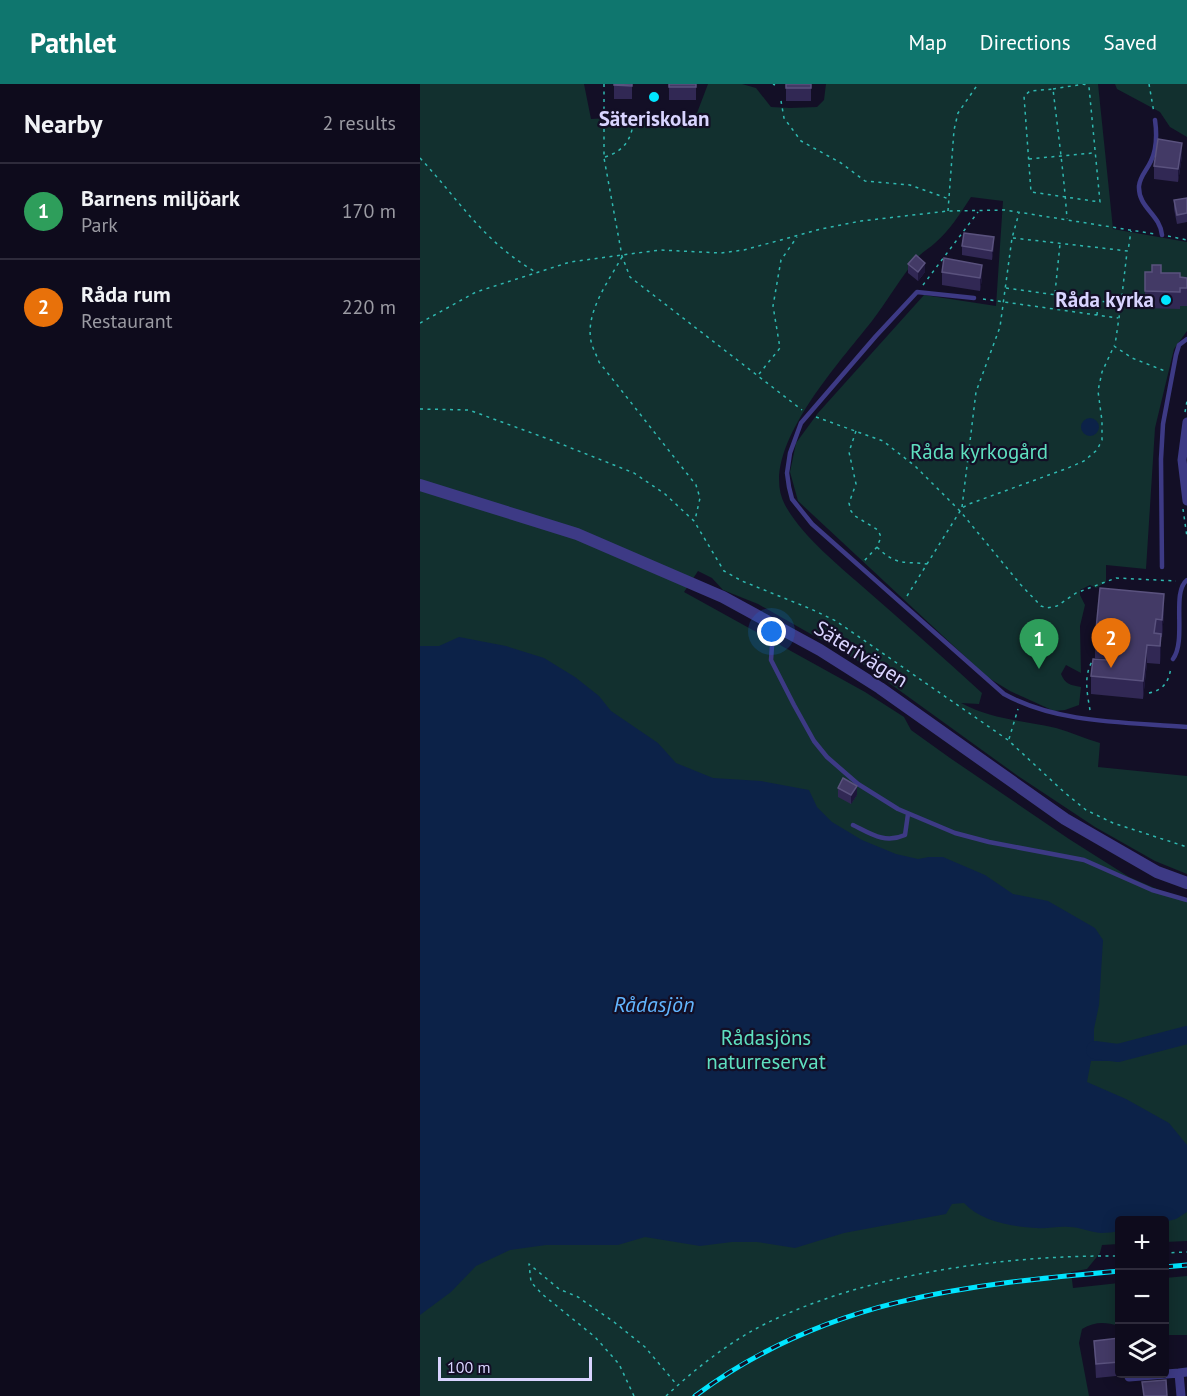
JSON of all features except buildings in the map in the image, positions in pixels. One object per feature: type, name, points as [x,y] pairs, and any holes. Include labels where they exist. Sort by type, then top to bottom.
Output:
[{"type":"street","points":[[1187,422],[1182,460],[1187,501]]},
{"type":"street","name":"Säterivägen","points":[[420,485],[577,534],[723,597],[820,650],[880,688],[1065,819],[1157,872],[1187,883]]},
{"type":"street","points":[[1181,1396],[1183,1372]]},
{"type":"lane","points":[[1155,120],[1157,137],[1154,155],[1139,185],[1141,203],[1158,219],[1162,235]]},
{"type":"lane","points":[[974,298],[917,292],[876,336],[801,423],[790,453],[787,473],[792,499],[812,524],[858,567],[1004,694],[1052,713],[1187,728]]},
{"type":"lane","points":[[1162,567],[1163,424],[1179,345],[1187,339]]},
{"type":"lane","points":[[1173,659],[1179,648],[1181,592],[1186,580]]},
{"type":"lane","points":[[780,628],[772,646],[771,660],[814,741],[827,757],[858,784],[908,814],[962,835],[1092,862],[1152,890],[1187,900]]},
{"type":"lane","points":[[853,825],[876,837],[886,840],[897,839],[905,835],[908,814]]},
{"type":"path","points":[[604,84],[604,157],[622,256],[630,277],[807,414],[883,441],[915,466],[961,509],[1031,597],[1047,608],[1057,606],[1076,593],[1116,578],[1186,580]]},
{"type":"path","points":[[948,212],[954,130],[958,113],[978,84]]},
{"type":"path","points":[[1149,84],[1155,120]]},
{"type":"path","points":[[1088,85],[1095,153],[1100,202],[1031,192],[1024,96],[1030,91],[1088,85]]},
{"type":"path","points":[[1053,89],[1067,219]]},
{"type":"path","points":[[781,101],[784,118],[801,141],[841,163],[865,181],[910,185],[949,199]]},
{"type":"path","points":[[604,157],[616,153],[628,141],[633,128],[634,114]]},
{"type":"path","points":[[1028,159],[1095,153]]},
{"type":"path","points":[[420,158],[484,234],[501,250],[535,272]]},
{"type":"path","points":[[420,323],[476,292],[535,272],[583,260],[660,250],[721,253],[744,250],[821,229],[861,221],[948,212],[979,212],[991,209],[1067,219],[1187,240]]},
{"type":"path","points":[[917,292],[979,212]]},
{"type":"path","points":[[901,605],[961,509],[976,392],[1000,327],[1012,238],[1019,212]]},
{"type":"path","points":[[961,509],[969,504],[1068,468],[1097,450],[1102,440],[1098,391],[1102,372],[1114,346],[1131,230]]},
{"type":"path","points":[[758,376],[780,348],[773,306],[781,260],[797,236]]},
{"type":"path","points":[[1012,238],[1128,251]]},
{"type":"path","points":[[1054,295],[1060,244]]},
{"type":"path","points":[[622,256],[595,308],[590,325],[592,344],[599,362],[696,485],[700,498],[694,521]]},
{"type":"path","points":[[1005,288],[1121,304]]},
{"type":"path","points":[[974,298],[1004,304],[1119,318]]},
{"type":"path","points":[[1097,315],[1098,301]]},
{"type":"path","points":[[1114,346],[1132,358],[1172,374]]},
{"type":"path","points":[[420,409],[469,410],[634,473],[665,494],[694,521],[724,571],[836,621],[1008,740],[1086,810],[1113,823],[1187,848]]},
{"type":"path","points":[[856,430],[849,452],[856,484],[849,503],[855,516],[878,530],[881,537],[877,547],[858,567]]},
{"type":"path","points":[[877,547],[890,559],[900,563],[927,564]]},
{"type":"path","points":[[1092,718],[1086,686],[1088,672],[1094,659]]},
{"type":"path","points":[[1149,693],[1155,692],[1166,684],[1173,659]]},
{"type":"path","points":[[1008,740],[1020,702]]},
{"type":"path","points":[[1169,1253],[1187,1252]]},
{"type":"path","points":[[666,1396],[714,1356],[763,1325],[805,1306],[892,1281],[957,1268],[1079,1256],[1115,1256]]},
{"type":"path","points":[[634,1396],[620,1364],[595,1337],[542,1294],[531,1282],[529,1264],[559,1289],[578,1297],[622,1328],[645,1347],[677,1385]]},
{"type":"green space","name":"Rådasjöns naturreservat","points":[[420,84],[584,84],[591,119],[697,113],[708,84],[742,84],[756,88],[771,107],[790,108],[817,107],[824,100],[826,84],[1098,84],[1113,229],[1187,242],[1187,331],[1174,349],[1155,428],[1146,569],[1106,565],[1106,582],[1096,588],[1090,585],[1080,590],[1085,605],[1080,626],[1081,673],[1066,665],[1061,674],[1068,684],[1081,687],[1079,705],[1054,711],[1010,691],[987,677],[798,501],[790,472],[796,443],[818,413],[924,295],[996,306],[1003,201],[971,197],[945,233],[911,265],[878,313],[806,408],[792,434],[782,460],[779,484],[785,505],[810,539],[982,693],[979,704],[961,703],[985,713],[1056,728],[1100,743],[1098,767],[1187,776],[1187,874],[1155,861],[1095,827],[1018,776],[860,662],[758,604],[723,590],[712,578],[698,571],[684,592],[865,692],[904,717],[911,730],[1069,839],[1129,877],[1187,902],[1187,1241],[1169,1242],[1169,1216],[1115,1216],[1115,1244],[1102,1245],[1100,1253],[1087,1269],[1071,1272],[1073,1288],[1115,1283],[1115,1325],[1100,1323],[1082,1329],[1079,1343],[1089,1396],[420,1396]]},
{"type":"green space","points":[[1115,84],[1187,84],[1187,137],[1170,127],[1160,112],[1117,89]]},
{"type":"green space","points":[[1187,1276],[1187,1335],[1169,1335],[1169,1278]]},
{"type":"water","points":[[1086,418],[1094,418],[1099,423],[1097,434],[1086,436],[1081,431],[1081,423]]},
{"type":"water","name":"Rådasjön","points":[[459,637],[506,646],[544,658],[575,677],[599,696],[611,711],[658,743],[676,763],[713,778],[761,781],[809,790],[817,807],[832,822],[862,840],[896,854],[918,859],[943,857],[985,875],[1013,894],[1048,901],[1095,928],[1103,940],[1094,1042],[1118,1046],[1118,1061],[1091,1061],[1087,1082],[1126,1099],[1169,1123],[1187,1145],[1187,1212],[1169,1221],[1169,1216],[1115,1216],[1115,1231],[1101,1233],[1073,1227],[1041,1228],[1007,1224],[988,1219],[964,1203],[952,1204],[946,1214],[844,1233],[795,1248],[757,1242],[700,1246],[645,1237],[618,1245],[546,1245],[510,1250],[476,1266],[451,1292],[420,1315],[420,646],[439,646]]},
{"type":"waterway","points":[[1095,1050],[1118,1053],[1187,1035]]},
{"type":"railway","points":[[1169,1267],[1187,1265]]},
{"type":"railway","points":[[695,1396],[744,1363],[794,1338],[845,1318],[898,1302],[1006,1283],[1115,1271]]},
{"type":"place","name":"Säteriskolan","points":[[654,97]]},
{"type":"place","name":"Råda kyrka","points":[[1166,300]]},
{"type":"place","name":"Råda rum","points":[[1111,668]]},
{"type":"place","name":"Barnens miljöark","points":[[1039,669]]},
{"type":"park label","name":"Råda kyrkogård","points":[[979,452]]}]
